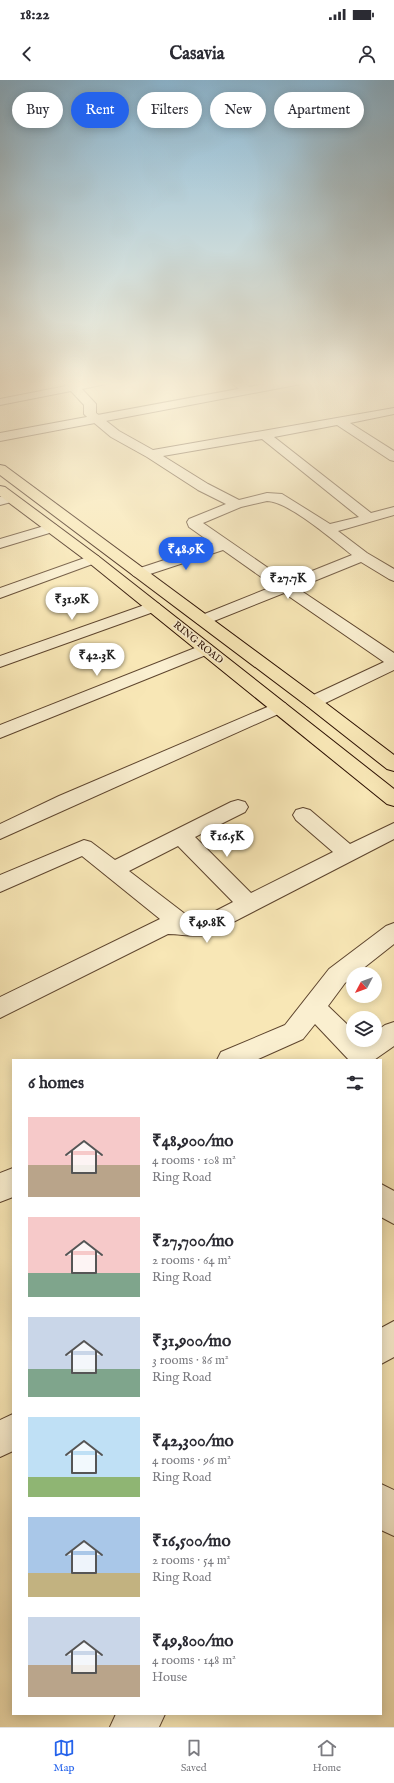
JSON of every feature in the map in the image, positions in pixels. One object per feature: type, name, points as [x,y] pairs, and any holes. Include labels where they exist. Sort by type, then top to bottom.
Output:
[{"type":"highway","name":"RING ROAD","points":[[0,469],[313,702],[394,765]]},
{"type":"highway","name":"RING ROAD","points":[[3,496],[51,528],[93,560],[394,798]]},
{"type":"street","points":[[157,458],[203,487],[237,504]]},
{"type":"street","points":[[293,458],[369,518]]},
{"type":"street","points":[[313,702],[394,663],[194,524],[194,522],[237,504],[267,497],[277,497],[314,519],[362,556],[394,576]]},
{"type":"street","points":[[329,530],[394,511]]},
{"type":"street","points":[[0,544],[51,528]]},
{"type":"street","points":[[139,573],[224,545]]},
{"type":"street","points":[[203,620],[362,556]]},
{"type":"street","points":[[0,593],[93,560]]},
{"type":"street","points":[[0,662],[153,607]]},
{"type":"street","points":[[0,732],[205,649]]},
{"type":"street","points":[[0,832],[279,707]]},
{"type":"street","points":[[113,870],[238,807]]},
{"type":"street","points":[[303,815],[348,854]]},
{"type":"street","points":[[0,1008],[165,926],[183,925],[202,928],[394,830]]},
{"type":"street","points":[[181,836],[249,905]]},
{"type":"street","points":[[0,884],[84,847],[183,925]]},
{"type":"street","points":[[234,1059],[294,1032],[337,976],[394,932]]},
{"type":"street","points":[[313,1006],[361,1055],[394,1032]]},
{"type":"street","points":[[0,1188],[12,1182]]},
{"type":"street","points":[[382,1199],[394,1210]]},
{"type":"street","points":[[382,1347],[394,1337]]},
{"type":"street","points":[[0,1440],[12,1432]]},
{"type":"street","points":[[382,1502],[394,1519]]},
{"type":"street","points":[[130,1727],[144,1715]]}]
